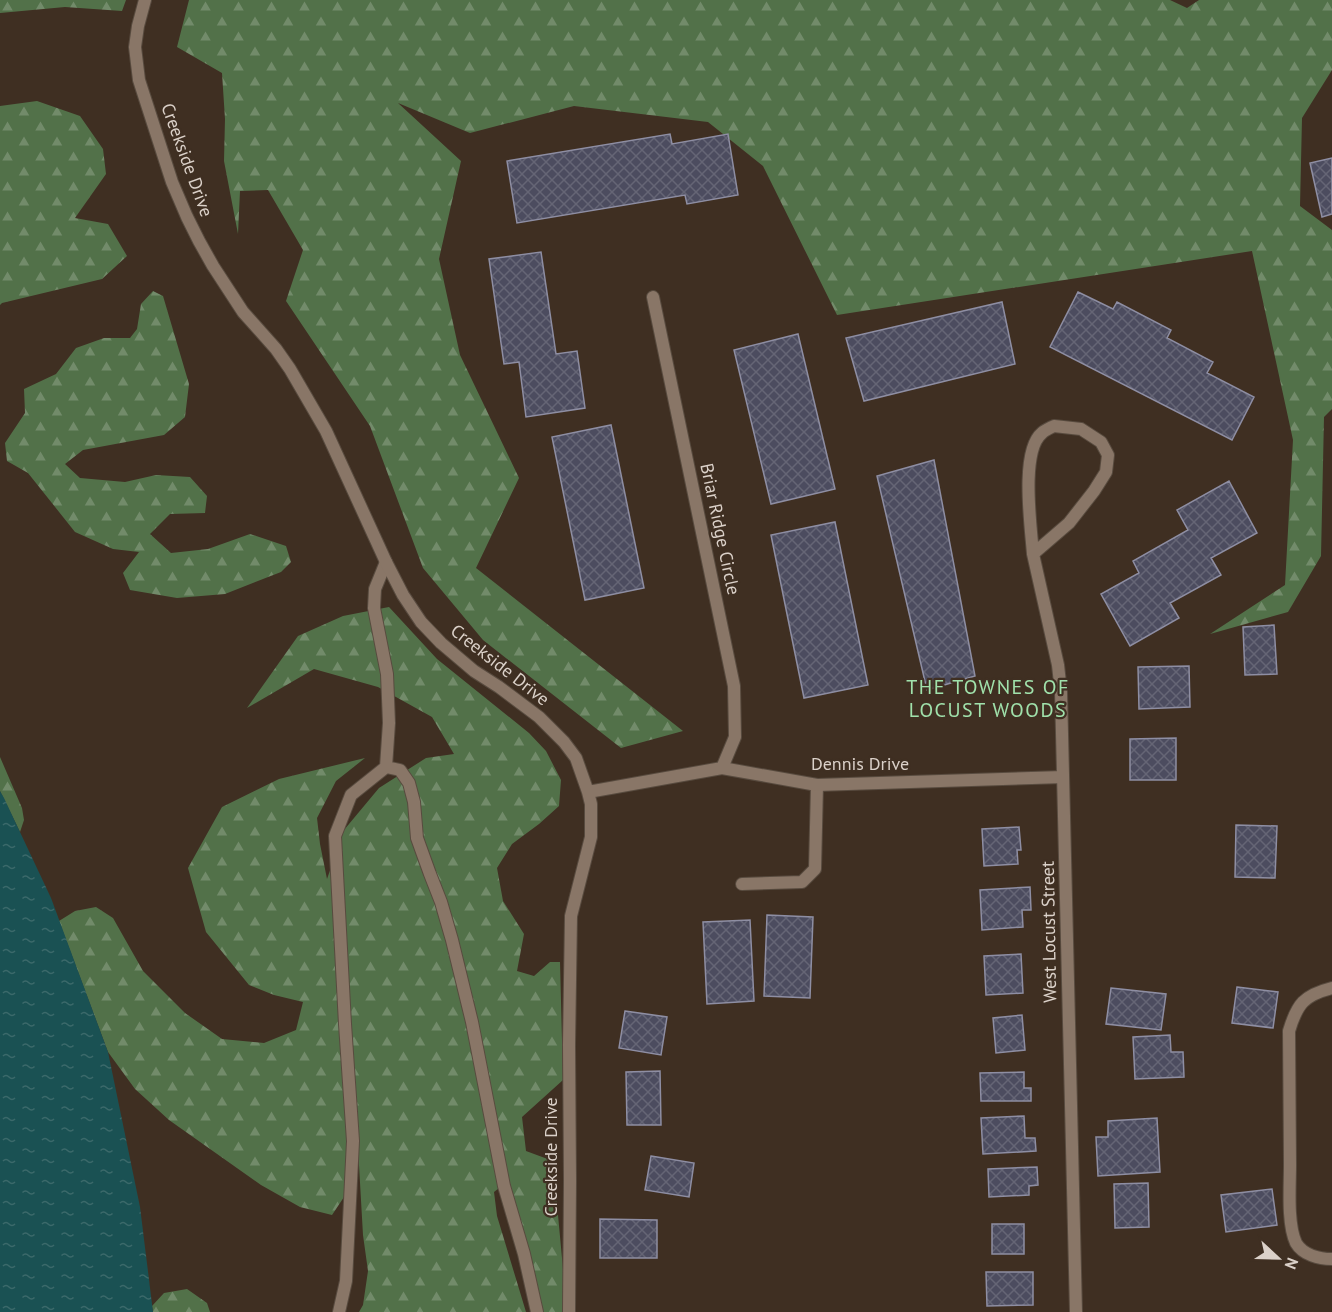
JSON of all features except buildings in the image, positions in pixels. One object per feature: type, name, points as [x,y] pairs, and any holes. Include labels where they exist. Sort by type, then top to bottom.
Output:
[{"type":"street","name":"Creekside Drive","points":[[145,0],[135,47],[139,80],[172,182],[187,217],[213,266],[243,312],[276,349],[296,379],[326,431],[386,562],[403,595],[421,622],[441,643],[474,671],[539,717],[564,742],[576,758],[588,792],[591,804],[591,837],[571,916],[568,1312]]},
{"type":"street","name":"Briar Ridge Circle","points":[[653,297],[734,686],[735,737],[722,768]]},
{"type":"street","name":"West Locust Street","points":[[1033,554],[1069,523],[1106,472],[1108,455],[1101,442],[1081,429],[1054,426],[1041,433],[1034,443],[1029,460],[1029,506],[1033,554],[1058,665],[1061,692],[1076,1312]]},
{"type":"street","points":[[339,1312],[346,1281],[353,1141],[335,836],[351,795],[386,767],[389,723],[387,674],[374,608],[375,589],[386,562]]},
{"type":"street","points":[[386,767],[400,770],[409,783],[414,802],[417,838],[441,902],[452,940],[472,1022],[504,1186],[524,1254],[537,1312]]},
{"type":"street","name":"Dennis Drive","points":[[588,792],[722,768],[817,785],[1063,777]]},
{"type":"street","points":[[742,884],[802,882],[815,869],[817,785]]},
{"type":"street","points":[[1332,988],[1315,993],[1302,1002],[1293,1016],[1289,1031],[1292,1232],[1297,1245],[1308,1254],[1332,1259]]},
{"type":"green space","points":[[0,0],[126,0],[122,11],[65,7],[0,13]]},
{"type":"green space","points":[[189,0],[1170,0],[1187,8],[1199,0],[1332,0],[1332,70],[1302,118],[1300,206],[1332,230],[1332,409],[1324,417],[1321,556],[1288,612],[1210,634],[1285,585],[1293,440],[1252,251],[837,315],[763,166],[708,122],[574,106],[470,133],[398,103],[461,161],[439,259],[460,355],[519,478],[476,568],[683,731],[621,748],[483,640],[423,568],[370,426],[286,301],[303,250],[268,190],[240,191],[238,234],[224,161],[225,119],[222,73],[177,47]]},
{"type":"green space","points":[[37,101],[80,116],[103,149],[106,174],[75,218],[108,224],[127,256],[102,279],[0,305],[0,106]]},
{"type":"green space","points":[[153,291],[163,296],[189,384],[185,417],[164,435],[83,450],[65,464],[80,478],[125,482],[156,475],[190,477],[207,496],[205,513],[170,514],[150,534],[171,553],[208,549],[250,534],[286,546],[291,562],[281,572],[225,594],[177,598],[130,590],[123,573],[139,552],[113,549],[75,532],[28,473],[7,461],[5,443],[25,413],[24,389],[56,374],[76,348],[104,338],[130,338],[137,329],[141,304]]},
{"type":"green space","points":[[389,607],[437,659],[529,733],[546,751],[561,780],[559,806],[512,844],[497,868],[503,901],[524,934],[517,971],[534,976],[550,962],[560,962],[563,1080],[522,1117],[526,1151],[553,1161],[567,1312],[539,1312],[504,1184],[494,1192],[497,1216],[526,1312],[359,1312],[363,1305],[368,1271],[352,1106],[344,1197],[332,1215],[300,1207],[261,1185],[169,1120],[135,1089],[108,1052],[59,921],[75,911],[96,907],[113,918],[143,971],[185,1013],[222,1039],[264,1043],[296,1030],[303,1002],[274,995],[249,985],[206,932],[188,868],[222,807],[279,779],[365,758],[336,781],[317,818],[327,879],[344,830],[379,788],[426,758],[454,754],[432,717],[378,687],[314,669],[247,708],[298,636],[343,616]]},
{"type":"green space","points":[[0,757],[22,808],[24,820],[20,832],[0,791]]},
{"type":"green space","points":[[187,1289],[207,1303],[210,1312],[153,1312],[152,1306],[164,1293]]},
{"type":"water","points":[[0,791],[51,898],[108,1052],[140,1207],[153,1312],[0,1312]]},
{"type":"district","name":"THE TOWNES OF LOCUST WOODS","points":[[988,698]]}]
